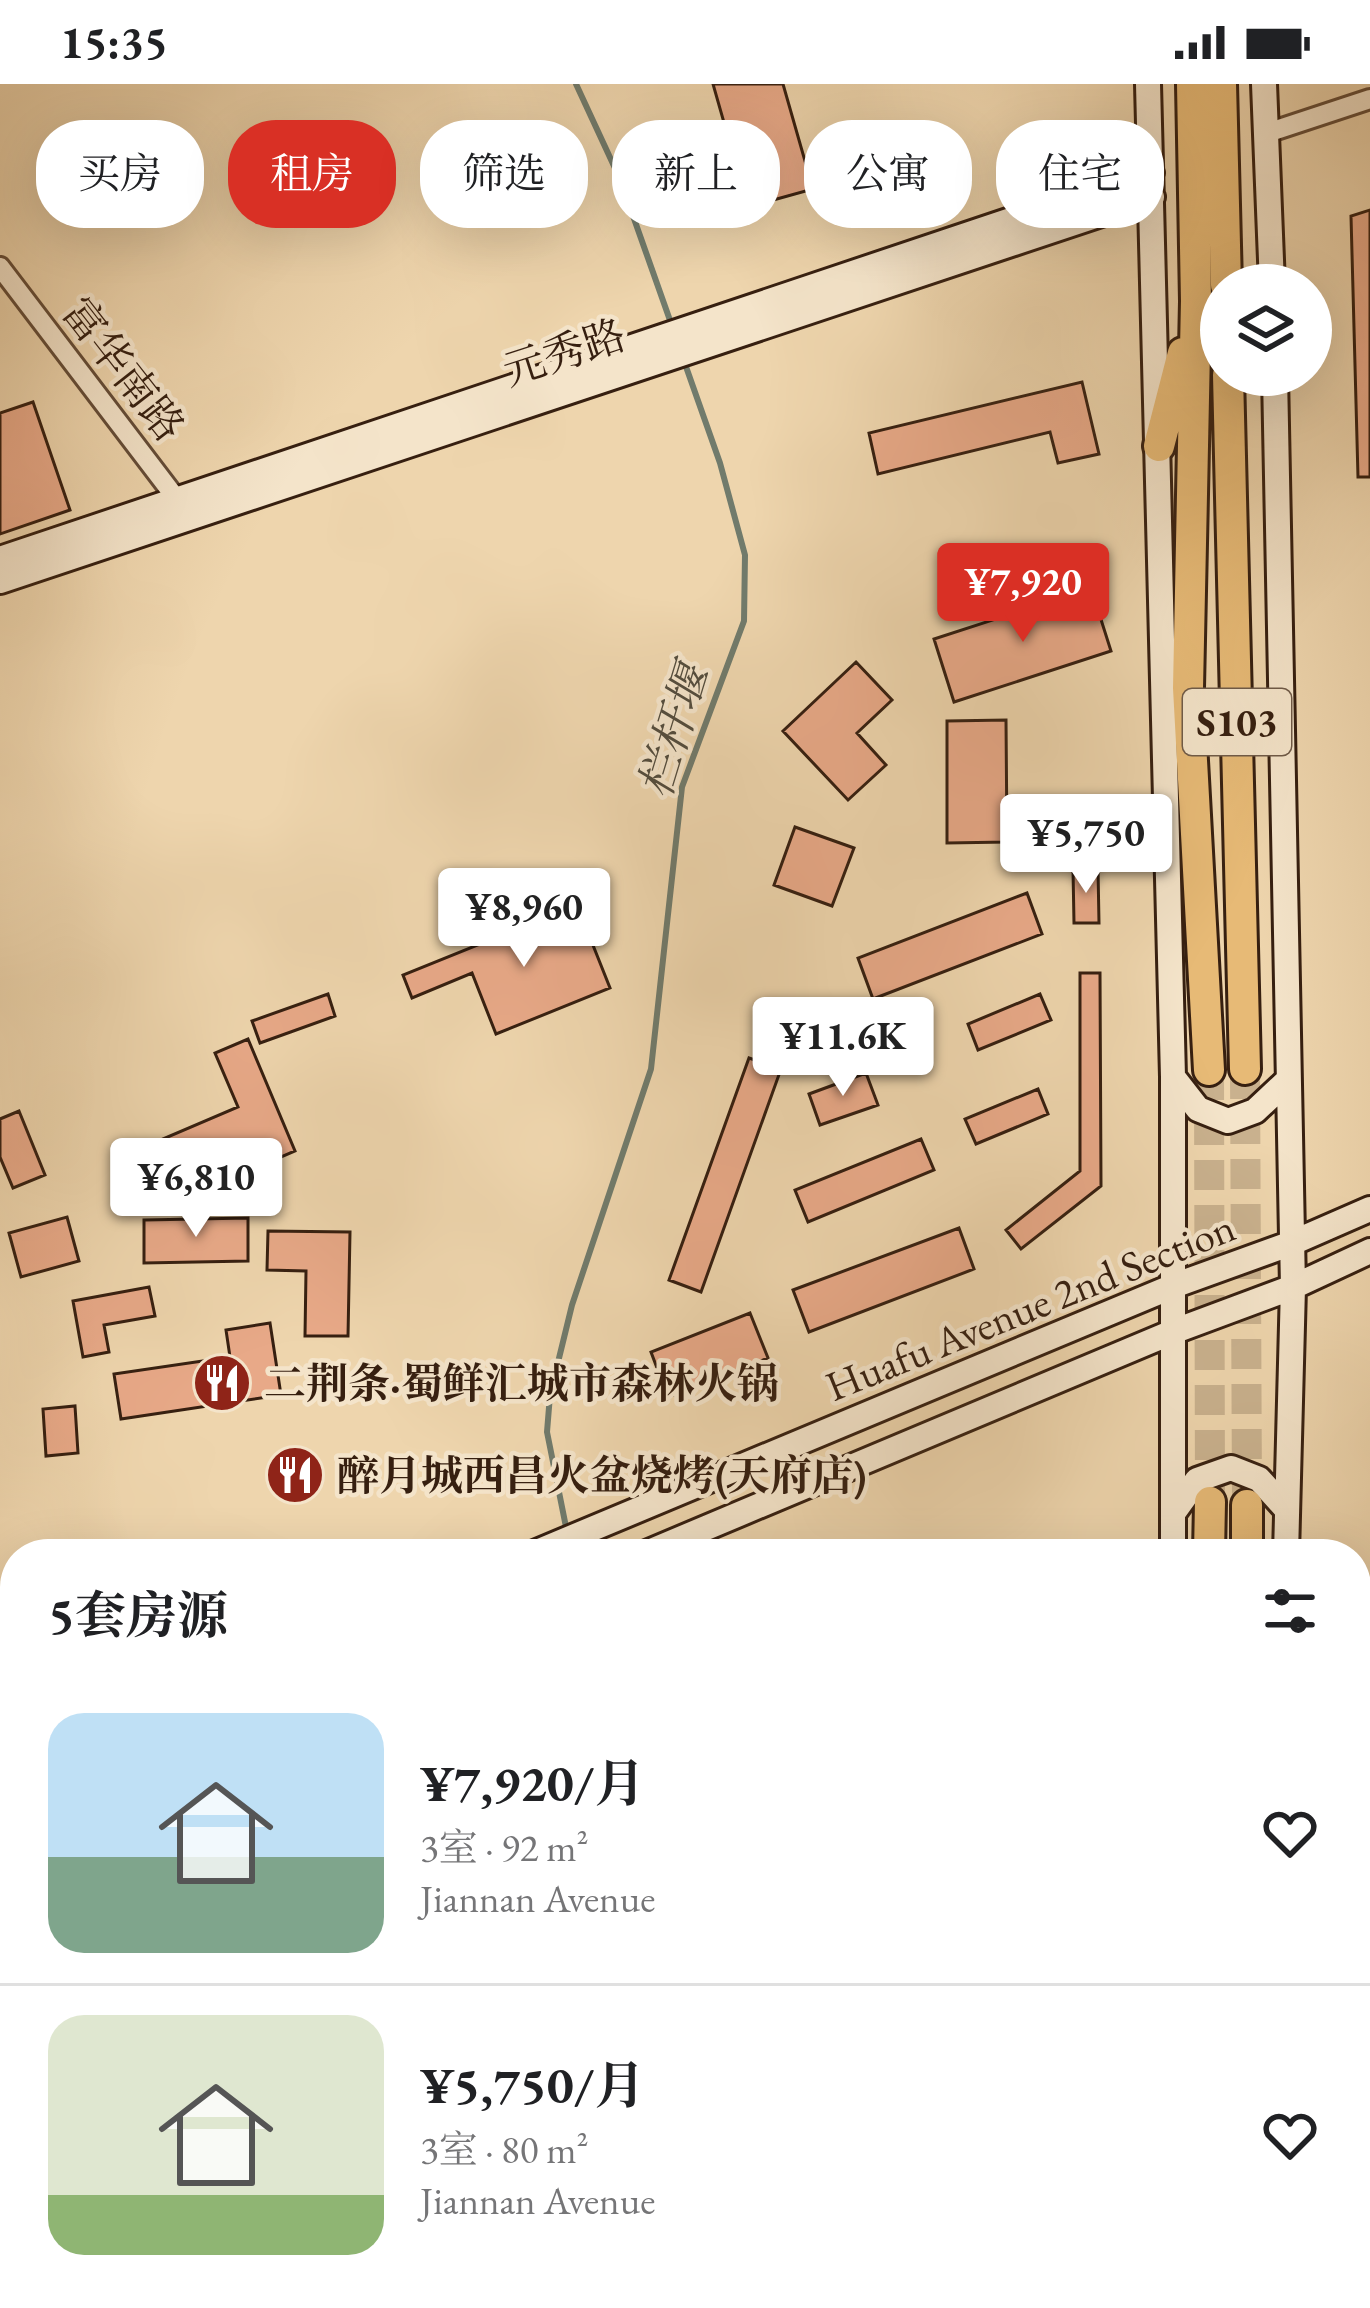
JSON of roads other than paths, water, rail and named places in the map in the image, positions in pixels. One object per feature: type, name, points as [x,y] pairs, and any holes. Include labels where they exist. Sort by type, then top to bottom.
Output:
[{"type":"highway","name":"S103","points":[[1192,84],[1196,301],[1188,688],[1209,1070]]},
{"type":"highway","points":[[1221,84],[1225,264]]},
{"type":"highway","points":[[1159,446],[1196,301]]},
{"type":"highway","name":"S103","points":[[1229,396],[1245,1070]]},
{"type":"highway","points":[[1209,1539],[1210,1502]]},
{"type":"highway","points":[[1247,1505],[1247,1539]]},
{"type":"main road","points":[[1148,84],[1149,120]]},
{"type":"main road","points":[[1264,84],[1271,264]]},
{"type":"main road","name":"元秀路","points":[[0,559],[183,509],[1024,228]]},
{"type":"main road","points":[[1152,228],[1173,1077],[1173,1539]]},
{"type":"main road","points":[[1275,396],[1293,1287],[1286,1539]]},
{"type":"main road","name":"元秀路","points":[[0,581],[183,509]]},
{"type":"main road","points":[[1173,1077],[1198,1109],[1228,1121],[1255,1111],[1287,1081]]},
{"type":"main road","name":"Huafu Avenue 2nd Section","points":[[569,1539],[1176,1285],[1292,1244],[1370,1209]]},
{"type":"main road","points":[[680,1539],[1370,1251]]},
{"type":"main road","points":[[1173,1513],[1196,1480],[1231,1468],[1259,1479],[1287,1510]]},
{"type":"street","points":[[1267,134],[1370,99]]},
{"type":"street","name":"富华南路","points":[[0,267],[183,509]]},
{"type":"waterway","name":"栏杆堰","points":[[576,84],[620,179],[672,326]]},
{"type":"waterway","name":"栏杆堰","points":[[567,1532],[547,1432],[550,1395],[572,1305],[651,1069],[682,787],[744,621],[745,555],[720,463],[684,361]]},
{"type":"tunnel","points":[[1245,1069],[1247,1499]]},
{"type":"tunnel","points":[[1209,1070],[1210,1502]]},
{"type":"place","name":"二荆条·蜀鲜汇城市森林火锅","points":[[222,1383]]},
{"type":"place","name":"醉月城西昌火盆烧烤(天府店)","points":[[295,1475]]}]
